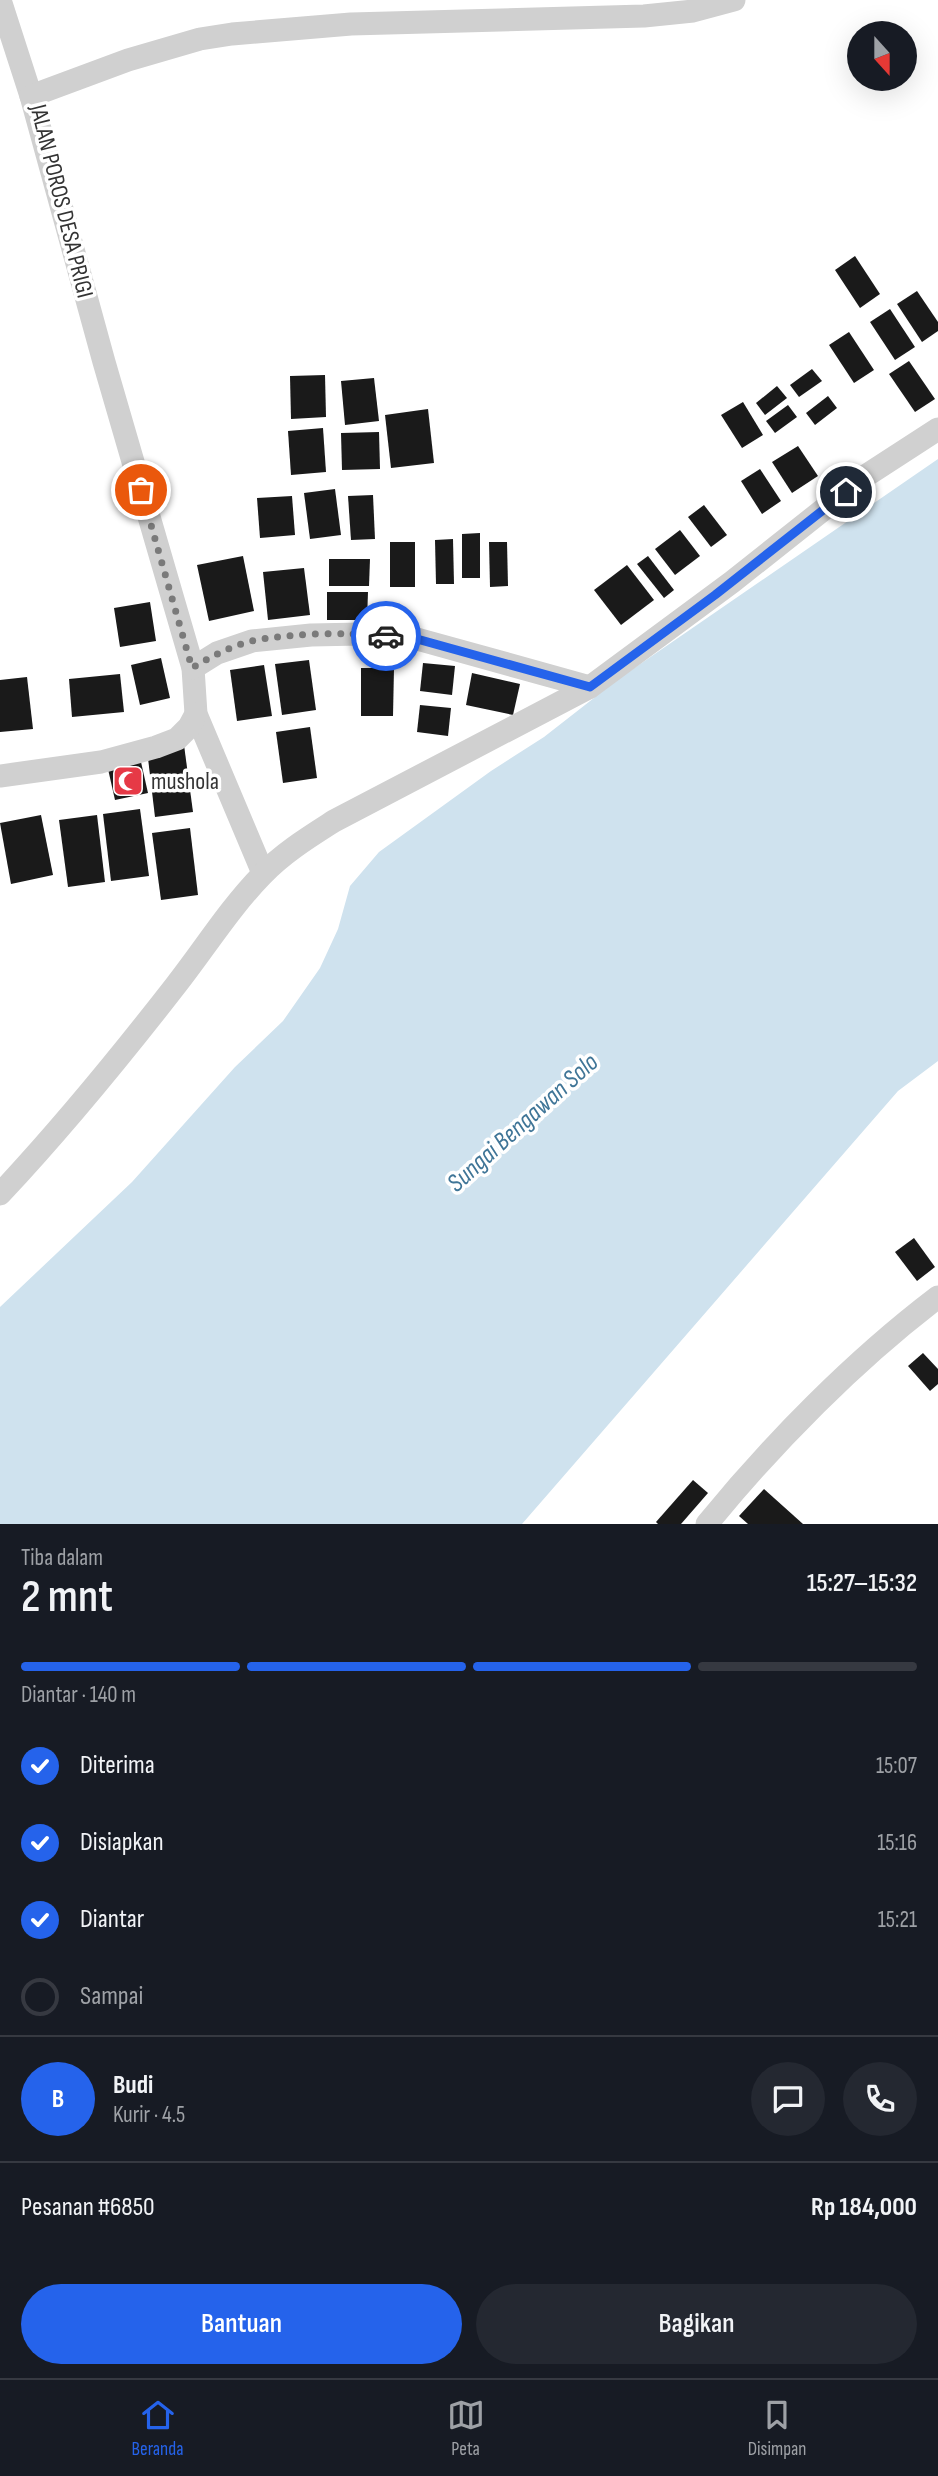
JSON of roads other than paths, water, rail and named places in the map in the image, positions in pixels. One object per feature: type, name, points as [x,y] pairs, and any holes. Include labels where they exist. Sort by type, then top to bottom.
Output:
[{"type":"street","points":[[0,0],[31,96]]},
{"type":"street","name":"JALAN POROS DESA PRIGI","points":[[263,873],[196,713],[192,668],[31,96],[128,60],[200,39],[232,34],[351,24],[644,16],[693,11],[734,0]]},
{"type":"street","points":[[0,1194],[73,1112],[177,984],[229,912],[263,873],[299,843],[334,821],[590,687],[732,582],[867,475],[938,429]]},
{"type":"street","points":[[192,668],[218,653],[252,641],[311,635],[361,634],[417,639],[590,687]]},
{"type":"street","points":[[0,776],[101,762],[156,747],[177,738],[189,727],[196,713]]},
{"type":"street","points":[[707,1524],[754,1467],[898,1327],[938,1297]]},
{"type":"water","name":"Sungai Bengawan Solo","points":[[938,459],[938,1061],[898,1091],[522,1524],[0,1524],[0,1307],[132,1182],[235,1067],[283,1021],[320,968],[338,929],[350,886],[379,852],[491,771],[544,737],[617,680]]},
{"type":"place","name":"mushola","points":[[128,781]]}]
